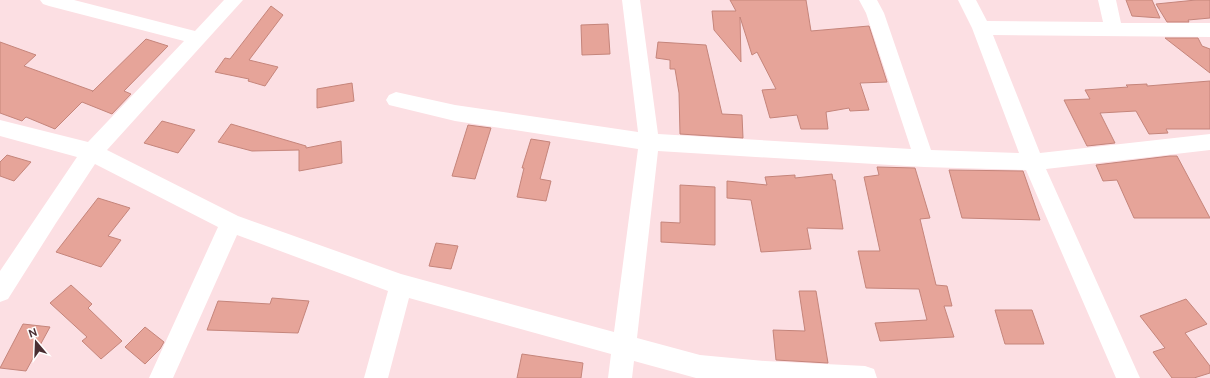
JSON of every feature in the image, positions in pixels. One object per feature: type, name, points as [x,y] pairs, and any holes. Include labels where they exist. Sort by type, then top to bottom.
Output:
[{"type":"street","points":[[49,0],[197,38]]},
{"type":"street","points":[[0,291],[48,216],[92,152],[234,0]]},
{"type":"street","points":[[620,378],[649,142],[631,0]]},
{"type":"street","points":[[868,0],[875,13],[924,158]]},
{"type":"street","points":[[967,0],[981,28],[1033,162],[1128,378]]},
{"type":"street","points":[[1108,0],[1114,30]]},
{"type":"street","points":[[981,28],[1210,30]]},
{"type":"street","points":[[396,100],[455,113],[649,142],[924,158],[1033,162],[1210,142]]},
{"type":"street","points":[[0,128],[92,152],[231,223],[401,285],[700,366],[765,373],[865,378]]},
{"type":"street","points":[[161,378],[231,223]]},
{"type":"street","points":[[376,378],[401,285]]},
{"type":"building","points":[[730,0],[806,0],[811,31],[869,26],[887,82],[860,83],[869,110],[850,111],[849,108],[826,112],[828,129],[801,129],[797,115],[770,118],[762,90],[776,89],[757,52],[752,55],[740,17],[741,62],[714,30],[712,11],[736,11]]},
{"type":"building","points":[[1126,0],[1152,0],[1160,18],[1132,16]]},
{"type":"building","points":[[1210,0],[1210,18],[1188,20],[1189,22],[1167,22],[1156,4]]},
{"type":"building","points":[[271,6],[283,15],[249,60],[278,67],[265,86],[248,81],[249,79],[215,72],[225,58],[230,59]]},
{"type":"building","points":[[608,24],[610,54],[582,55],[581,25]]},
{"type":"building","points":[[1165,38],[1198,38],[1202,46],[1210,49],[1210,73]]},
{"type":"building","points":[[146,39],[168,46],[124,91],[131,94],[112,114],[82,102],[55,129],[26,117],[22,121],[0,113],[0,42],[36,55],[24,66],[93,91],[92,92]]},
{"type":"building","points":[[658,42],[706,45],[722,114],[742,115],[743,138],[680,134],[679,93],[675,69],[670,69],[670,60],[656,58]]},
{"type":"building","points":[[1210,81],[1210,129],[1166,129],[1168,133],[1149,134],[1136,111],[1100,113],[1115,143],[1087,146],[1064,100],[1090,99],[1085,90],[1128,87],[1126,85],[1147,84],[1147,86]]},
{"type":"building","points":[[352,83],[354,101],[317,108],[317,89]]},
{"type":"building","points":[[162,121],[195,130],[178,153],[144,143]]},
{"type":"building","points":[[231,124],[306,146],[306,148],[341,141],[342,163],[299,171],[299,150],[252,151],[218,142]]},
{"type":"building","points":[[468,125],[491,128],[475,179],[452,176]]},
{"type":"building","points":[[531,139],[550,142],[540,179],[551,181],[546,201],[517,197],[524,168],[522,168]]},
{"type":"building","points":[[7,155],[31,162],[14,181],[0,176],[0,162]]},
{"type":"building","points":[[1177,156],[1210,218],[1134,218],[1117,180],[1103,181],[1096,165]]},
{"type":"building","points":[[877,167],[915,168],[930,218],[920,219],[936,285],[947,286],[952,306],[944,306],[954,337],[880,341],[875,323],[927,320],[919,289],[866,288],[858,251],[880,251],[864,177],[879,175]]},
{"type":"building","points":[[949,170],[1023,171],[1040,220],[962,218]]},
{"type":"building","points":[[832,174],[833,180],[835,180],[843,229],[807,228],[811,249],[761,252],[751,200],[727,198],[727,181],[767,185],[765,177],[795,175],[795,178]]},
{"type":"building","points":[[680,185],[715,187],[715,245],[661,242],[661,222],[680,223]]},
{"type":"building","points":[[98,198],[130,208],[108,236],[121,240],[101,267],[56,252]]},
{"type":"building","points":[[436,243],[458,246],[451,269],[429,266]]},
{"type":"building","points":[[71,285],[92,304],[88,308],[122,341],[101,359],[82,341],[87,337],[50,303]]},
{"type":"building","points":[[799,291],[816,291],[828,363],[776,360],[773,330],[805,331]]},
{"type":"building","points":[[272,298],[309,301],[298,333],[207,330],[218,301],[270,304]]},
{"type":"building","points":[[1186,299],[1207,324],[1185,333],[1210,366],[1210,373],[1194,378],[1172,378],[1153,352],[1165,348],[1140,316]]},
{"type":"building","points":[[995,310],[1032,310],[1044,344],[1005,344]]},
{"type":"building","points":[[23,324],[50,327],[26,371],[0,368]]},
{"type":"building","points":[[145,327],[164,342],[160,349],[145,364],[125,347]]},
{"type":"building","points":[[522,354],[583,363],[581,378],[517,378]]}]
